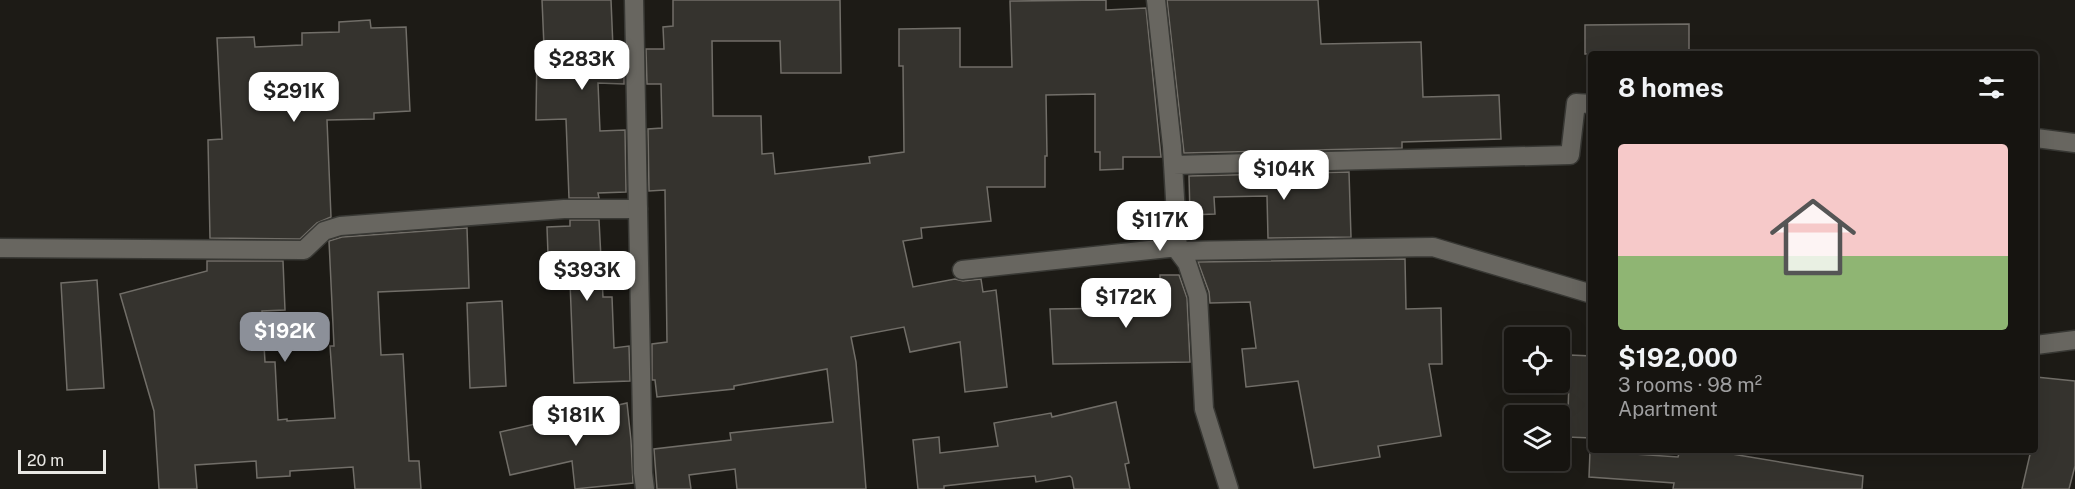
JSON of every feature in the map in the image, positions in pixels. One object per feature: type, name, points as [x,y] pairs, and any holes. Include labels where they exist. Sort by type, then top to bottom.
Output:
[{"type":"street","points":[[634,0],[645,489]]},
{"type":"street","points":[[1156,0],[1173,165],[1178,249],[1187,263],[1198,296],[1204,409],[1226,488]]},
{"type":"street","points":[[1173,165],[1570,154],[1576,103],[1588,104]]},
{"type":"street","points":[[2038,138],[2075,143]]},
{"type":"street","points":[[0,248],[304,250],[324,231],[340,226],[564,209],[638,209]]},
{"type":"street","points":[[962,270],[1178,249],[1433,248],[1588,293]]},
{"type":"street","points":[[2038,345],[2075,340]]},
{"type":"building","points":[[542,0],[611,0],[613,48],[624,48],[624,84],[598,83],[600,131],[625,130],[626,192],[598,193],[599,198],[569,198],[566,119],[536,120],[537,47],[544,47]]},
{"type":"building","points":[[673,0],[840,0],[841,73],[781,73],[780,41],[712,41],[713,116],[761,116],[762,154],[773,153],[775,174],[870,163],[869,157],[904,152],[903,66],[899,66],[899,29],[960,28],[960,67],[1012,67],[1010,1],[1106,0],[1106,10],[1146,8],[1161,157],[1123,157],[1123,169],[1100,170],[1100,152],[1095,152],[1095,94],[1046,95],[1045,187],[987,187],[991,221],[921,228],[922,238],[903,241],[913,287],[955,279],[963,281],[981,279],[983,292],[996,290],[1007,387],[965,392],[960,342],[910,352],[904,327],[851,337],[856,362],[866,489],[737,489],[735,469],[689,475],[691,489],[657,489],[654,449],[731,440],[730,433],[833,422],[827,369],[734,386],[734,389],[657,397],[655,380],[652,380],[652,344],[667,342],[665,190],[649,191],[648,129],[662,128],[661,84],[647,84],[646,49],[664,49],[663,27],[673,26]]},
{"type":"building","points":[[1167,0],[1318,0],[1321,44],[1421,42],[1423,97],[1499,95],[1501,139],[1402,142],[1402,148],[1184,153]]},
{"type":"building","points":[[370,20],[371,28],[406,27],[410,111],[374,113],[374,119],[327,120],[331,217],[317,223],[300,239],[210,238],[208,140],[222,139],[217,38],[254,37],[255,47],[302,45],[302,33],[339,32],[339,22]]},
{"type":"building","points":[[1689,24],[1689,51],[1588,51],[1588,54],[1585,54],[1585,25]]},
{"type":"building","points":[[1349,172],[1351,237],[1268,238],[1267,196],[1214,197],[1215,214],[1190,215],[1189,176]]},
{"type":"building","points":[[570,220],[599,220],[603,297],[612,297],[614,348],[629,346],[630,381],[574,383],[570,282],[549,282],[547,227],[570,226]]},
{"type":"building","points":[[467,228],[469,288],[378,292],[381,355],[403,354],[409,461],[419,461],[421,489],[355,489],[353,467],[290,471],[290,476],[257,478],[256,461],[195,465],[197,489],[159,489],[154,411],[120,294],[207,271],[207,261],[283,261],[285,310],[262,311],[265,362],[275,362],[278,420],[335,418],[330,346],[334,346],[329,241],[342,237]]},
{"type":"building","points":[[1405,259],[1406,309],[1441,308],[1442,364],[1429,364],[1441,436],[1378,446],[1380,457],[1314,468],[1298,381],[1246,387],[1242,349],[1256,348],[1250,302],[1210,303],[1209,292],[1198,262]]},
{"type":"building","points":[[1160,275],[1179,275],[1187,298],[1190,362],[1053,364],[1050,309],[1122,308],[1122,292],[1160,292]]},
{"type":"building","points":[[97,280],[104,388],[67,390],[61,283]]},
{"type":"building","points":[[502,301],[506,386],[470,388],[467,303]]},
{"type":"building","points":[[1570,355],[1588,356],[1588,438],[1570,437],[1570,405],[1568,405]]},
{"type":"building","points":[[2038,377],[2075,381],[2075,466],[2069,489],[2022,489],[2030,453],[2038,453]]},
{"type":"building","points":[[1116,402],[1129,463],[1125,464],[1130,489],[1074,489],[1070,476],[1036,482],[1035,476],[944,486],[944,489],[918,489],[913,440],[939,437],[940,453],[998,446],[994,423],[1051,413],[1052,417]]},
{"type":"building","points":[[627,403],[633,483],[575,489],[572,461],[510,475],[500,432]]},
{"type":"building","points":[[1590,453],[1678,457],[1679,453],[1726,453],[1863,476],[1862,489],[1673,489],[1674,483],[1589,477]]}]
